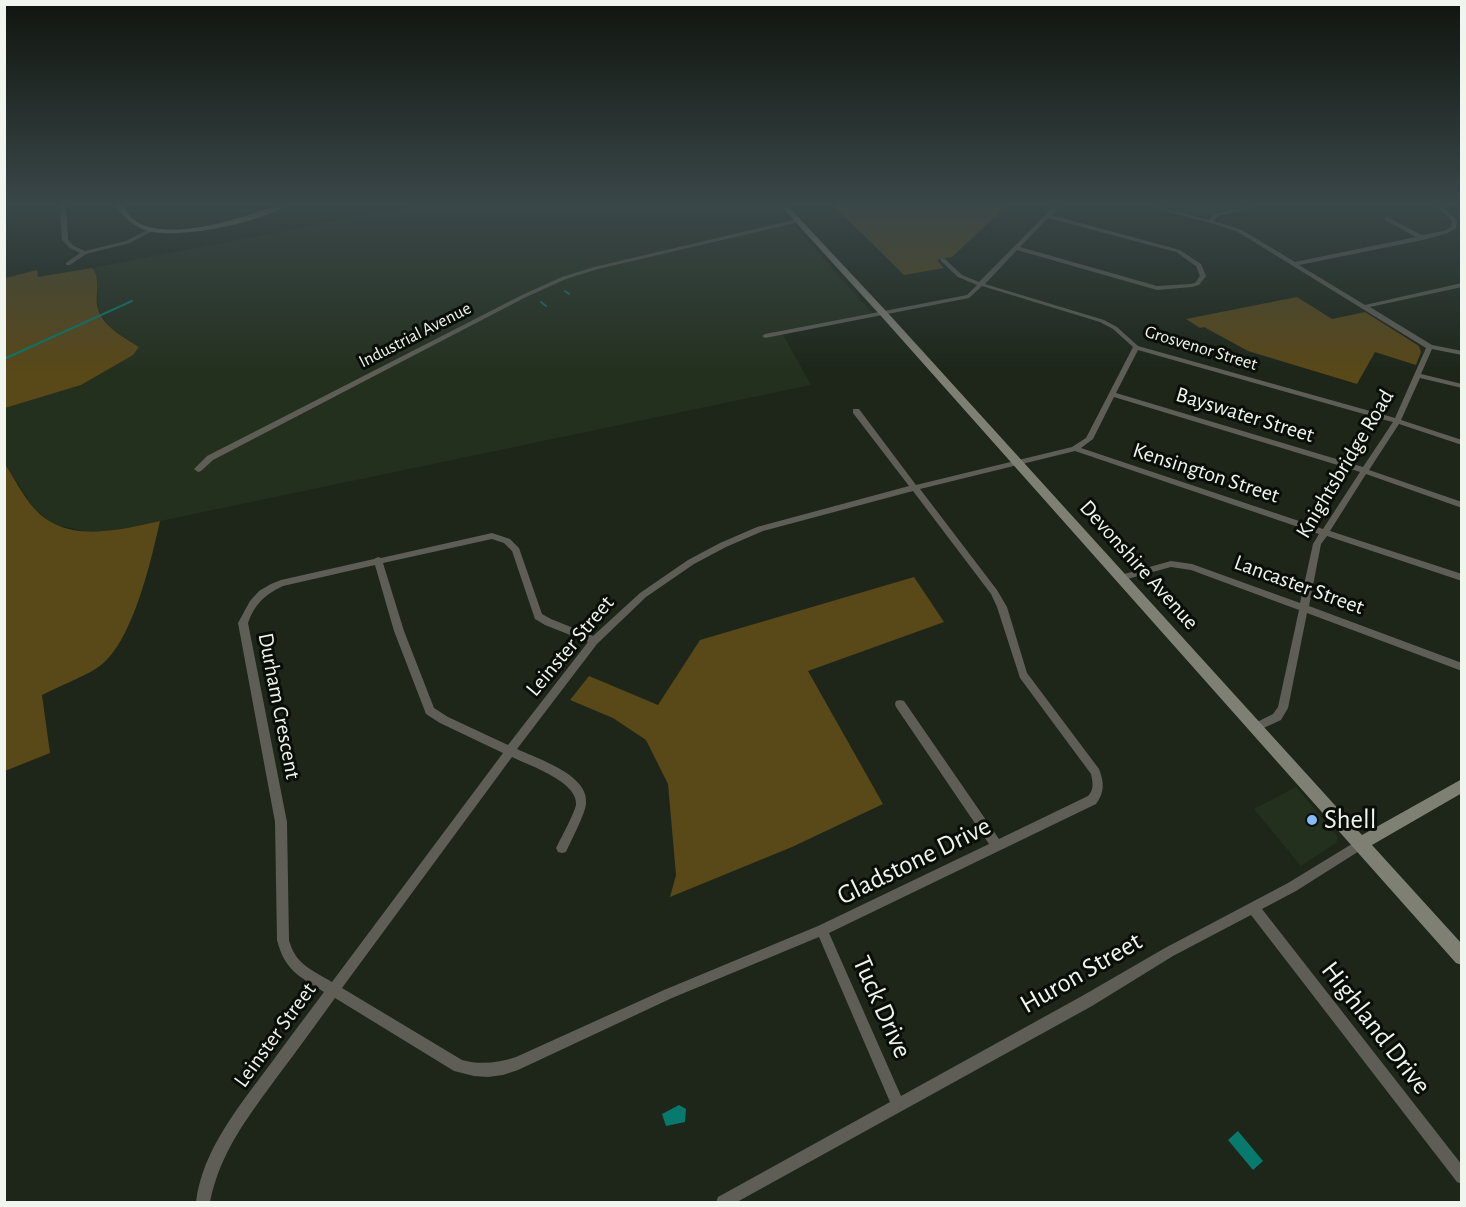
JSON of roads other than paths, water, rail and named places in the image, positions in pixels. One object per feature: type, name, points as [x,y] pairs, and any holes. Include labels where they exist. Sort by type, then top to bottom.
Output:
[{"type":"main road","name":"Devonshire Avenue","points":[[834,260],[1461,957]]},
{"type":"main road","name":"Huron Street","points":[[1360,844],[1461,785]]},
{"type":"street","points":[[68,264],[73,260]]},
{"type":"street","name":"Industrial Avenue","points":[[198,469],[210,458],[544,286],[596,268],[629,260]]},
{"type":"street","name":"Grosvenor Street","points":[[943,260],[960,276],[981,285],[1102,321],[1118,330],[1136,347],[1397,421],[1461,443]]},
{"type":"street","points":[[765,336],[961,298],[972,294],[1004,260]]},
{"type":"street","points":[[1059,260],[1157,288],[1197,284],[1203,276],[1199,265],[1192,260]]},
{"type":"street","points":[[1288,260],[1430,347],[1461,353]]},
{"type":"street","points":[[1294,264],[1312,260]]},
{"type":"street","points":[[1363,307],[1461,285]]},
{"type":"street","points":[[1075,449],[1089,439],[1136,347]]},
{"type":"street","name":"Knightsbridge Road","points":[[1256,728],[1277,717],[1283,708],[1313,555],[1324,532],[1397,421],[1430,347]]},
{"type":"street","points":[[1419,376],[1461,387]]},
{"type":"street","name":"Bayswater Street","points":[[1113,394],[1365,471]]},
{"type":"street","name":"Gladstone Drive","points":[[332,989],[459,1066],[477,1071],[498,1070],[668,994],[822,930],[1092,800],[1097,795],[1098,780],[1023,675],[1002,607],[994,592],[856,411]]},
{"type":"street","name":"Leinster Street","points":[[203,1203],[210,1175],[232,1129],[332,989],[509,752],[594,641],[627,608],[658,583],[723,545],[778,524],[915,487],[1075,449]]},
{"type":"street","name":"Kensington Street","points":[[1075,449],[1461,578]]},
{"type":"street","points":[[1365,471],[1461,505]]},
{"type":"street","name":"Durham Crescent","points":[[332,989],[297,968],[286,952],[282,940],[281,822],[243,623],[252,603],[267,589],[305,576],[474,538],[492,536],[503,539],[516,550],[538,616],[594,641]]},
{"type":"street","points":[[378,560],[399,631],[427,707],[434,715],[563,776],[577,789],[581,805],[562,848]]},
{"type":"street","name":"Lancaster Street","points":[[1120,578],[1162,566],[1180,564],[1428,653],[1461,668]]},
{"type":"street","points":[[900,704],[997,846]]},
{"type":"street","name":"Huron Street","points":[[723,1203],[1086,1001],[1168,952],[1253,908],[1360,844]]},
{"type":"street","name":"Highland Drive","points":[[1253,908],[1461,1177]]},
{"type":"street","name":"Tuck Drive","points":[[822,930],[898,1104]]},
{"type":"water","points":[[679,1105],[686,1109],[685,1122],[666,1126],[662,1114]]},
{"type":"water","points":[[1238,1131],[1263,1161],[1253,1170],[1228,1140]]},
{"type":"waterway","points":[[565,291],[569,294]]},
{"type":"waterway","points":[[4,359],[132,301]]},
{"type":"waterway","points":[[541,302],[546,306]]},
{"type":"place","name":"Shell","points":[[1312,820]]}]
